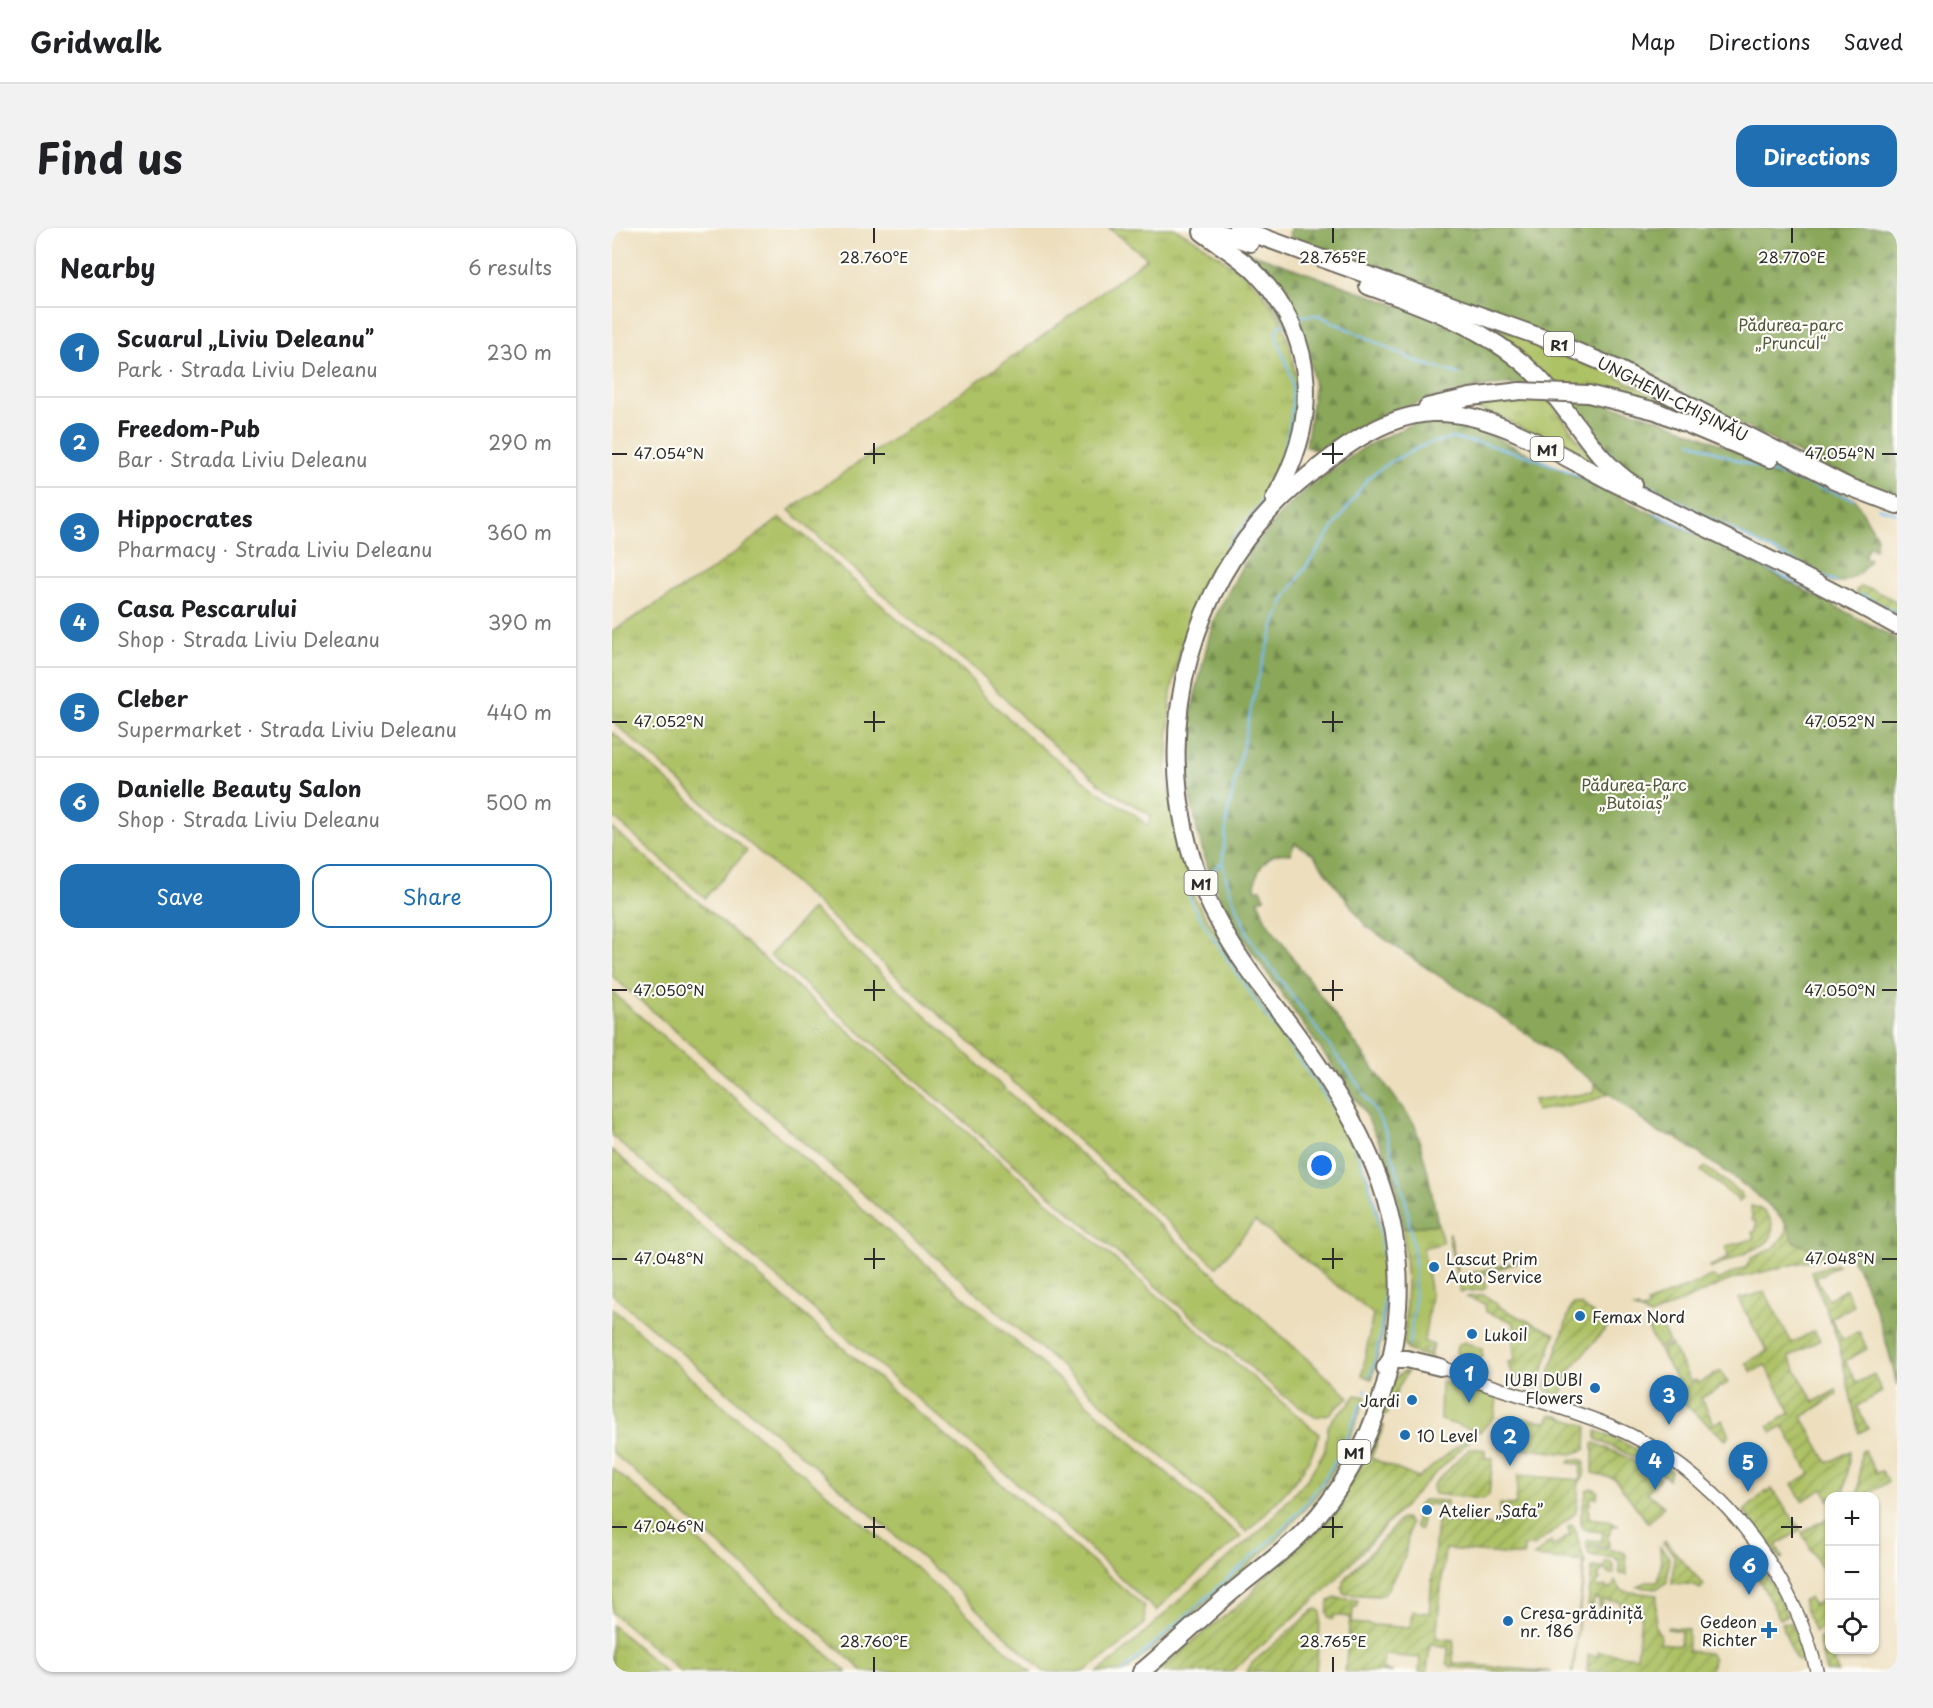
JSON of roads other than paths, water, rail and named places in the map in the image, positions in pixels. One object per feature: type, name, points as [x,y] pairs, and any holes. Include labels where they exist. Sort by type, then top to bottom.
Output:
[{"type":"highway","points":[[1197,228],[1255,272],[1267,286],[1286,314],[1302,358],[1307,391],[1301,433],[1284,482],[1265,514]]},
{"type":"highway","name":"R1","points":[[1206,228],[1258,241],[1442,314],[1483,335],[1505,349],[1536,376],[1605,461],[1628,481],[1677,514]]},
{"type":"highway","name":"R1","points":[[1237,228],[1258,241]]},
{"type":"highway","name":"UNGHENI-CHIȘINĂU","points":[[1258,241],[1431,296],[1576,351],[1616,368],[1845,485]]},
{"type":"highway","name":"M1","points":[[1437,1372],[1404,1352],[1399,1345],[1402,1303],[1400,1241],[1390,1219],[1374,1167],[1347,1110],[1311,1054],[1247,968],[1220,925],[1199,878],[1184,828],[1178,778],[1178,737],[1182,688],[1200,623],[1219,580],[1238,549],[1265,514],[1331,458],[1386,424],[1427,407],[1489,394],[1520,392],[1588,394],[1656,411],[1798,471],[1845,485],[1897,505]]},
{"type":"highway","name":"M1","points":[[1410,415],[1446,413],[1491,422],[1822,586],[1897,626]]},
{"type":"highway","name":"M1","points":[[1329,1500],[1352,1465],[1371,1429],[1392,1358],[1389,1349],[1394,1301],[1390,1219]]},
{"type":"highway","name":"M1","points":[[1260,1568],[1324,1493],[1349,1454],[1366,1419],[1381,1368],[1388,1324],[1391,1289],[1388,1244],[1390,1219]]},
{"type":"highway","points":[[1392,1358],[1437,1372]]},
{"type":"highway","name":"M1","points":[[1260,1568],[1311,1517],[1344,1471],[1368,1422],[1384,1369],[1392,1358]]},
{"type":"highway","name":"M1","points":[[1141,1672],[1293,1541],[1329,1500],[1350,1475],[1373,1432],[1394,1374],[1408,1367],[1437,1372]]},
{"type":"main road","points":[[1437,1372],[1564,1409],[1613,1427],[1659,1452],[1712,1492],[1746,1530],[1774,1570],[1801,1623],[1817,1672]]},
{"type":"waterway","points":[[1295,319],[1318,315],[1420,363],[1459,374]]},
{"type":"waterway","points":[[1227,546],[1266,494],[1286,442],[1291,414],[1292,387],[1288,367],[1275,334],[1284,324]]},
{"type":"waterway","points":[[1211,872],[1222,862],[1228,813],[1257,682],[1277,617],[1286,597],[1369,477],[1392,461],[1426,444],[1450,438],[1485,444],[1528,456],[1612,491]]},
{"type":"waterway","points":[[1690,441],[1739,461],[1853,499]]},
{"type":"waterway","points":[[1608,451],[1616,460]]},
{"type":"waterway","points":[[1639,480],[1836,582]]},
{"type":"waterway","points":[[1878,508],[1897,513]]},
{"type":"waterway","points":[[1654,512],[1827,598]]},
{"type":"waterway","points":[[1861,594],[1897,613]]},
{"type":"waterway","points":[[1222,862],[1230,891],[1250,939],[1359,1086],[1386,1133],[1406,1202],[1415,1261],[1414,1308],[1409,1346]]},
{"type":"waterway","points":[[1193,891],[1189,896],[1194,908],[1253,998],[1305,1068],[1345,1129],[1370,1187],[1378,1218],[1384,1283],[1378,1346],[1370,1376]]},
{"type":"waterway","points":[[1365,1393],[1366,1389]]},
{"type":"waterway","points":[[1122,1672],[1279,1533],[1303,1507],[1340,1453],[1361,1404]]},
{"type":"place","name":"Lascut Prim Auto Service","points":[[1434,1267]]},
{"type":"place","name":"Femax Nord","points":[[1580,1316]]},
{"type":"place","name":"Lukoil","points":[[1472,1334]]},
{"type":"place","name":"IUBI DUBI Flowers","points":[[1595,1388]]},
{"type":"place","name":"Jardi","points":[[1412,1400]]},
{"type":"place","name":"Scuarul „Liviu Deleanu”","points":[[1469,1403]]},
{"type":"place","name":"Hippocrates","points":[[1669,1425]]},
{"type":"place","name":"10 Level","points":[[1405,1435]]},
{"type":"place","name":"Freedom-Pub","points":[[1510,1466]]},
{"type":"place","name":"Casa Pescarului","points":[[1655,1490]]},
{"type":"place","name":"Cleber","points":[[1748,1492]]},
{"type":"place","name":"Atelier „Safa”","points":[[1427,1510]]},
{"type":"place","name":"Danielle Beauty Salon","points":[[1749,1595]]},
{"type":"place","name":"Creșa-grădiniță nr. 186","points":[[1508,1621]]},
{"type":"place","name":"Gedeon Richter","points":[[1769,1630]]},
{"type":"park label","name":"Pădurea-parc „Pruncul“","points":[[1791,333]]},
{"type":"park label","name":"Pădurea-Parc „Butoiaș”","points":[[1634,793]]}]
